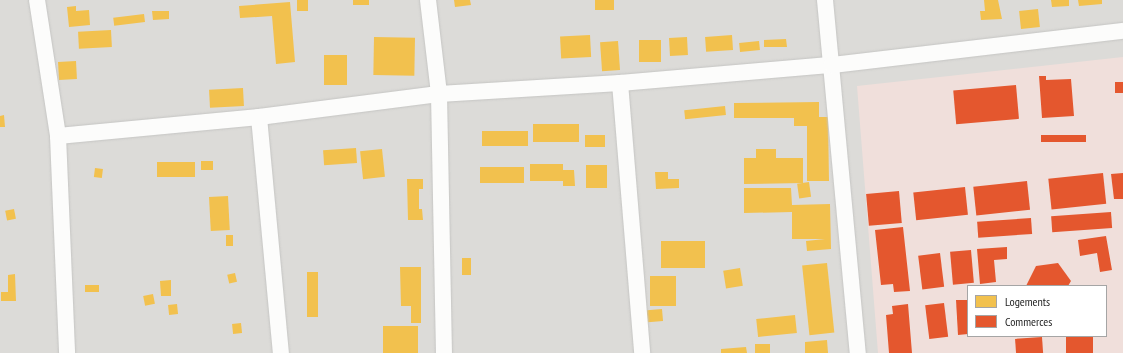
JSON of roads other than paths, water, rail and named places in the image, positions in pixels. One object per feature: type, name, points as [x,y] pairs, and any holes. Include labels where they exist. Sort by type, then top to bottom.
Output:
[{"type":"street","points":[[37,0],[58,136],[67,353]]},
{"type":"street","points":[[428,0],[439,94],[444,353]]},
{"type":"street","points":[[825,0],[858,353]]},
{"type":"street","points":[[58,136],[259,117],[439,94],[620,83],[832,65],[1123,31]]},
{"type":"street","points":[[620,83],[642,353]]},
{"type":"street","points":[[259,117],[281,353]]}]
